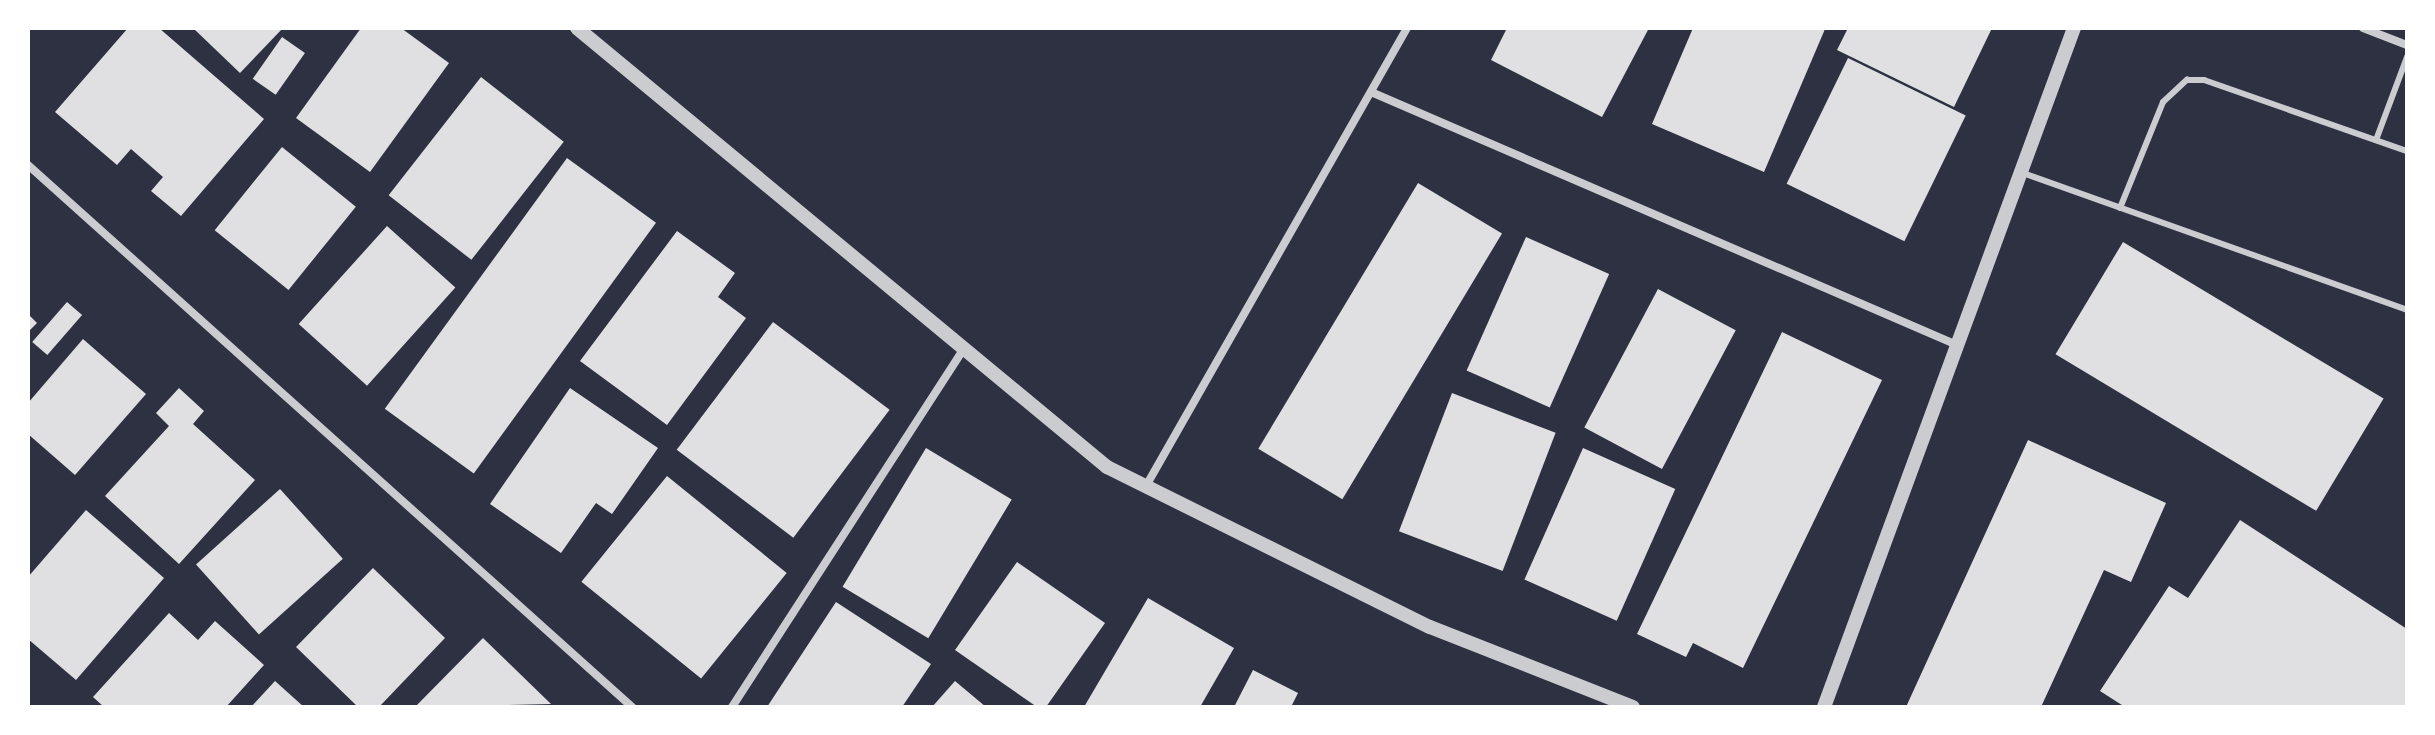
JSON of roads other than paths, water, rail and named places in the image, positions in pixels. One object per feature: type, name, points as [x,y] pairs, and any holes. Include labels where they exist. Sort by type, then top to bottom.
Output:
[{"type":"street","points":[[577,28],[1107,467],[1430,627],[1633,707]]},
{"type":"street","points":[[1146,486],[1407,28]]},
{"type":"street","points":[[1824,707],[2074,28]]},
{"type":"street","points":[[2363,28],[2407,45]]},
{"type":"street","points":[[1371,92],[1957,345]]},
{"type":"street","points":[[28,165],[632,707]]},
{"type":"street","points":[[732,707],[964,349]]},
{"type":"lane","points":[[2376,140],[2407,57]]},
{"type":"lane","points":[[2120,208],[2163,102],[2187,80],[2204,80],[2407,151]]},
{"type":"lane","points":[[2020,172],[2407,310]]}]
